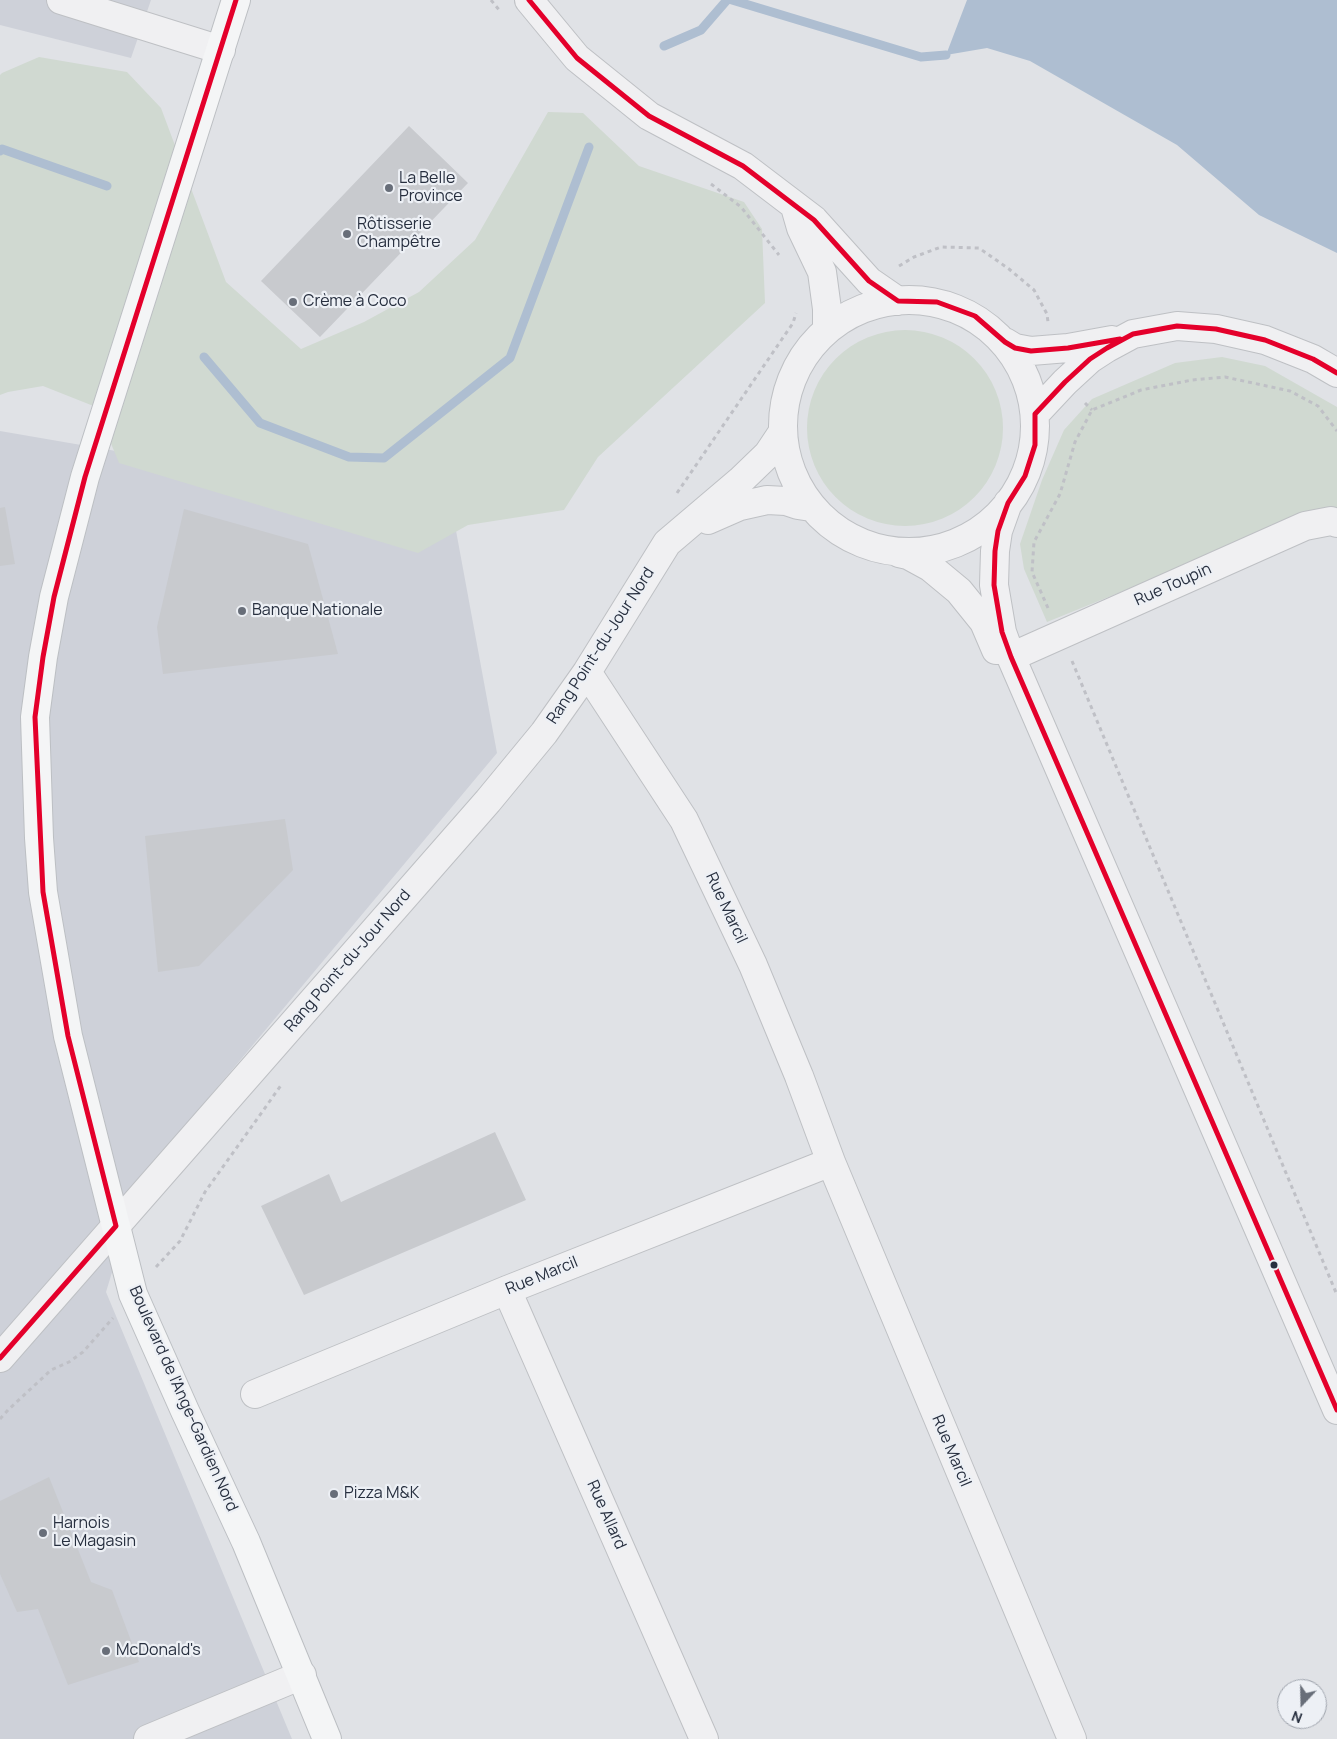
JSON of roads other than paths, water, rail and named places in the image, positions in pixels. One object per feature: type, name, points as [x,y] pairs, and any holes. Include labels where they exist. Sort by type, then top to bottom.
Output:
[{"type":"main road","name":"Boulevard de l'Ange-Gardien Nord","points":[[236,0],[85,477],[54,597],[36,717],[39,838],[43,892],[68,1036],[133,1294],[184,1411],[246,1542],[327,1739]]},
{"type":"street","points":[[61,0],[221,50]]},
{"type":"street","points":[[529,0],[577,58],[650,116],[743,166],[814,220],[869,281],[898,301]]},
{"type":"street","points":[[795,207],[801,228],[822,272],[827,309],[827,330]]},
{"type":"street","points":[[1153,985],[1130,961],[984,622],[959,591],[930,567],[908,555],[881,550],[843,534],[811,507],[791,472],[782,433],[784,404],[792,376],[807,351],[827,330],[860,310],[898,301],[938,302],[975,316],[1005,342],[1015,348],[1031,351],[1068,348],[1177,326],[1216,329],[1265,340],[1313,359],[1337,373]]},
{"type":"street","points":[[1035,414],[1057,389],[1090,359],[1123,338]]},
{"type":"street","points":[[1005,342],[1026,376],[1035,414],[1035,446],[1025,476],[1008,503],[998,532],[995,551],[994,585],[1002,632],[1011,657],[1337,1410]]},
{"type":"street","name":"Rang Point-du-Jour Nord","points":[[0,1358],[488,801],[544,733],[587,672],[667,543],[740,481],[768,454],[782,433]]},
{"type":"street","name":"Rang Point-du-Jour Nord","points":[[667,543],[697,526],[740,506],[767,500],[786,501],[811,507]]},
{"type":"street","points":[[881,550],[917,552],[952,544],[982,528],[1008,503]]},
{"type":"street","name":"Rue Toupin","points":[[1011,657],[1305,526],[1331,521],[1337,523]]},
{"type":"street","name":"Rue Marcil","points":[[587,672],[684,820],[753,965],[799,1076],[831,1162],[1072,1739]]},
{"type":"street","name":"Rue Marcil","points":[[255,1394],[507,1290],[831,1162]]},
{"type":"street","name":"Rue Allard","points":[[507,1290],[704,1739]]},
{"type":"street","points":[[148,1739],[302,1675]]},
{"type":"water","points":[[967,0],[1337,0],[1337,253],[1259,215],[1177,145],[1030,61],[987,48],[946,55]]},
{"type":"waterway","points":[[664,46],[701,30],[727,0]]},
{"type":"waterway","points":[[732,0],[921,57],[946,55]]},
{"type":"waterway","points":[[204,357],[260,423],[349,457],[384,458],[510,358],[589,147]]},
{"type":"waterway","points":[[0,151],[2,149],[107,186]]},
{"type":"place","name":"La Belle Province","points":[[389,188]]},
{"type":"place","name":"Rôtisserie Champêtre","points":[[347,234]]},
{"type":"place","name":"Crème à Coco","points":[[293,302]]},
{"type":"place","name":"Banque Nationale","points":[[242,611]]},
{"type":"place","name":"Pizza M&K","points":[[334,1494]]},
{"type":"place","name":"Harnois Le Magasin","points":[[43,1533]]},
{"type":"place","name":"McDonald's","points":[[106,1651]]}]
